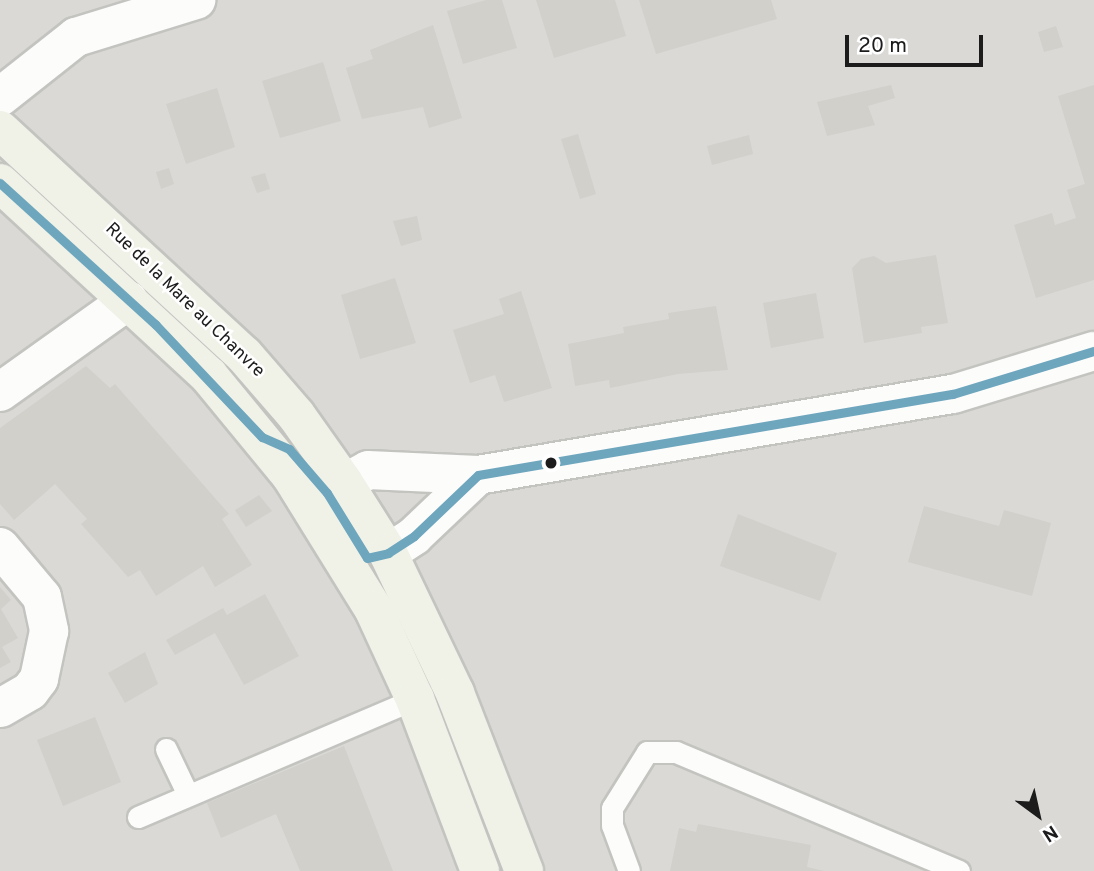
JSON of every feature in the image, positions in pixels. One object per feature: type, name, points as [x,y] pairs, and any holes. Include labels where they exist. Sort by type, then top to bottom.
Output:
[{"type":"main road","name":"Rue de la Mare au Chanvre","points":[[0,130],[244,355],[296,415],[335,488],[378,556],[455,693],[523,871]]},
{"type":"main road","name":"Rue de la Mare au Chanvre","points":[[0,183],[208,376],[262,437],[328,533],[374,610],[415,699],[480,871]]},
{"type":"main road","points":[[262,437],[289,449],[335,488]]},
{"type":"main road","points":[[374,610],[378,556]]},
{"type":"street","points":[[0,97],[76,37],[195,0]]},
{"type":"street","points":[[0,392],[129,300]]},
{"type":"street","points":[[335,488],[368,470],[478,475],[953,394],[1094,351]]},
{"type":"street","points":[[378,556],[414,536],[478,475]]},
{"type":"street","points":[[0,547],[34,585],[49,631],[39,679],[30,691],[0,708]]},
{"type":"lane","points":[[138,817],[415,699]]},
{"type":"lane","points":[[166,749],[188,795]]},
{"type":"lane","points":[[629,871],[612,825],[612,808],[647,752],[676,752],[959,871]]},
{"type":"shaded area","points":[[0,0],[1094,0],[1094,871],[0,871]]},
{"type":"building","points":[[486,0],[502,0],[517,48],[463,64],[447,11]]},
{"type":"building","points":[[536,0],[615,0],[626,36],[554,58]]},
{"type":"building","points":[[639,0],[771,0],[777,19],[656,54]]},
{"type":"building","points":[[433,25],[462,118],[429,128],[423,107],[362,119],[346,68],[373,59],[370,50]]},
{"type":"building","points":[[1056,26],[1063,47],[1044,52],[1038,32]]},
{"type":"building","points":[[323,62],[341,121],[280,138],[262,81]]},
{"type":"building","points":[[891,85],[895,98],[868,106],[875,125],[827,136],[817,102]]},
{"type":"building","points":[[1094,85],[1094,280],[1036,298],[1014,225],[1052,213],[1055,225],[1076,218],[1067,190],[1085,184],[1058,96]]},
{"type":"building","points":[[217,88],[235,147],[186,164],[166,104]]},
{"type":"building","points":[[578,134],[596,194],[580,199],[561,139]]},
{"type":"building","points":[[749,135],[753,154],[712,165],[707,146]]},
{"type":"building","points":[[169,168],[174,184],[161,189],[156,172]]},
{"type":"building","points":[[265,173],[270,189],[257,193],[251,177]]},
{"type":"building","points":[[417,216],[422,240],[401,246],[393,221]]},
{"type":"building","points":[[936,255],[948,323],[921,327],[922,333],[864,343],[852,268],[861,259],[874,256],[886,263]]},
{"type":"building","points":[[395,278],[416,343],[360,359],[341,295]]},
{"type":"building","points":[[521,291],[552,388],[504,402],[495,375],[470,383],[453,330],[504,314],[499,299]]},
{"type":"building","points":[[816,293],[824,338],[771,348],[763,303]]},
{"type":"building","points":[[716,306],[728,370],[678,374],[610,388],[609,380],[575,386],[568,344],[624,333],[623,327],[669,319],[668,313]]},
{"type":"building","points":[[86,366],[110,388],[115,384],[229,514],[222,519],[252,565],[215,587],[203,566],[156,596],[140,570],[128,577],[81,524],[87,519],[55,484],[14,520],[0,504],[0,428]]},
{"type":"building","points":[[259,495],[272,511],[246,527],[235,510]]},
{"type":"building","points":[[924,506],[999,526],[1004,510],[1051,523],[1032,596],[908,562]]},
{"type":"building","points":[[738,514],[837,553],[820,601],[720,566]]},
{"type":"building","points":[[0,587],[11,600],[1,609],[18,638],[2,647],[11,662],[0,668]]},
{"type":"building","points":[[265,594],[299,656],[244,685],[215,633],[175,655],[166,640],[223,608],[227,615]]},
{"type":"building","points":[[145,652],[158,684],[125,703],[108,673]]},
{"type":"building","points":[[95,717],[121,782],[63,806],[37,740]]},
{"type":"building","points":[[344,746],[393,871],[300,871],[276,814],[221,838],[207,803]]},
{"type":"building","points":[[698,824],[811,845],[807,867],[824,871],[670,871],[679,828],[696,832]]},
{"type":"transit line","points":[[0,183],[155,324],[262,437],[289,449],[327,493],[367,558],[388,553],[414,536],[478,475],[953,394],[1094,351]]}]
